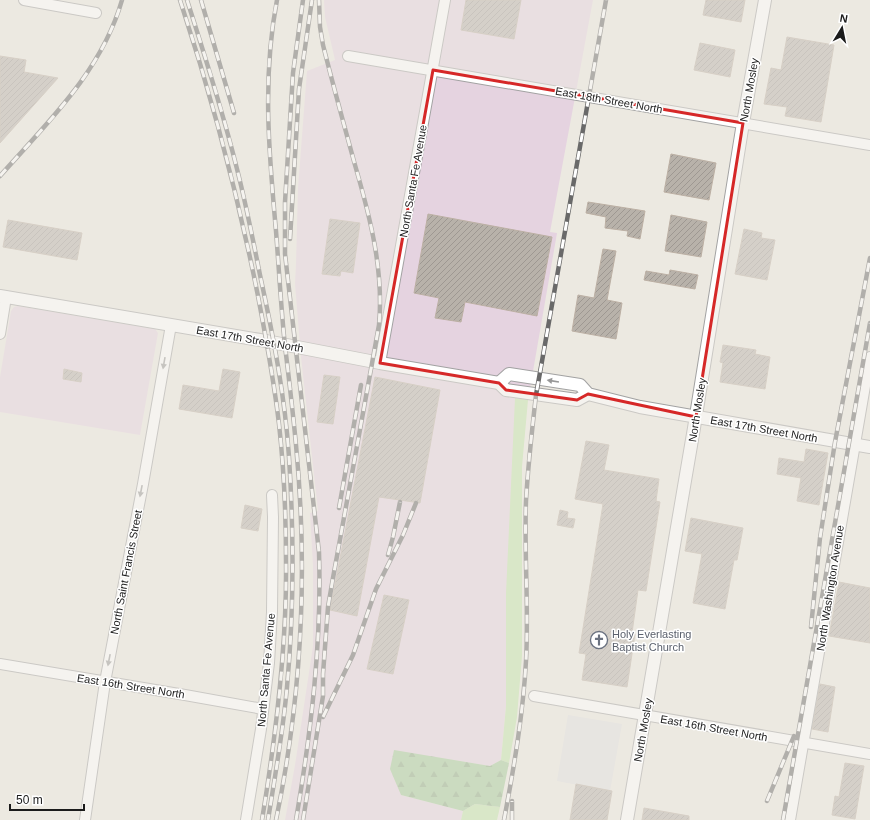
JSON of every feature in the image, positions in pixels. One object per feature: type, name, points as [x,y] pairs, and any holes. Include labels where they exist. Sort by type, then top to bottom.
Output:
[{"type":"street","points":[[24,0],[96,13]]},
{"type":"street","name":"North Santa Fe Avenue","points":[[380,363],[445,0]]},
{"type":"street","name":"North Mosley","points":[[627,820],[696,417],[743,123],[765,0]]},
{"type":"street","name":"East 18th Street North","points":[[348,56],[870,145]]},
{"type":"street","points":[[0,334],[3,296]]},
{"type":"street","name":"East 17th Street North","points":[[3,296],[273,342],[380,363],[499,383],[506,390],[577,400],[588,394]]},
{"type":"street","name":"North Saint Francis Street","points":[[85,820],[105,682],[171,325]]},
{"type":"street","name":"North Washington Avenue","points":[[790,820],[870,357]]},
{"type":"street","name":"East 17th Street North","points":[[499,383],[509,374],[580,385],[588,394],[640,407],[870,447]]},
{"type":"street","name":"North Santa Fe Avenue","points":[[246,820],[257,758],[269,662],[274,517],[272,494]]},
{"type":"street","name":"East 16th Street North","points":[[0,664],[263,710]]},
{"type":"street","name":"East 16th Street North","points":[[534,696],[870,754]]},
{"type":"highlighted area","points":[[433,70],[743,123],[696,417],[588,394],[577,400],[506,390],[499,383],[380,363]]},
{"type":"shaded area","points":[[324,0],[593,0],[550,232],[557,233],[528,400],[516,398],[506,706],[501,760],[490,766],[394,751],[401,795],[463,811],[461,820],[285,820],[313,646],[313,566],[310,513],[318,511],[301,357],[295,284],[298,188],[307,71],[335,60],[325,17]]},
{"type":"shaded area","points":[[18,306],[155,329],[158,333],[140,435],[0,412],[0,377],[11,311],[14,307]]},
{"type":"shaded area","points":[[568,715],[622,724],[610,791],[557,781]]},
{"type":"green space","points":[[515,398],[528,400],[522,467],[522,656],[517,717],[509,763],[501,760],[506,706],[506,593]]},
{"type":"green space","points":[[394,750],[490,766],[501,760],[509,763],[500,807],[475,804],[463,811],[401,795],[390,769]]},
{"type":"green space","points":[[475,804],[500,807],[497,820],[461,820],[463,811]]},
{"type":"building","points":[[466,0],[521,0],[514,39],[461,30]]},
{"type":"building","points":[[706,0],[745,0],[741,22],[703,15]]},
{"type":"building","points":[[787,37],[834,45],[821,122],[785,116],[787,107],[764,104],[771,68],[781,70]]},
{"type":"building","points":[[700,43],[735,50],[730,77],[694,70]]},
{"type":"building","points":[[0,56],[26,60],[24,72],[58,78],[0,143]]},
{"type":"building","points":[[671,154],[716,163],[709,200],[664,192]]},
{"type":"building","points":[[588,202],[645,211],[640,239],[627,236],[628,231],[605,228],[606,217],[586,213]]},
{"type":"building","points":[[428,214],[552,237],[537,316],[465,302],[461,322],[435,318],[439,298],[414,293]]},
{"type":"building","points":[[671,215],[707,222],[701,257],[665,251]]},
{"type":"building","points":[[330,219],[360,223],[353,273],[341,271],[340,276],[322,274]]},
{"type":"building","points":[[8,220],[82,233],[77,260],[3,247]]},
{"type":"building","points":[[744,229],[762,233],[761,238],[775,240],[767,280],[735,274]]},
{"type":"building","points":[[603,249],[616,251],[607,300],[622,303],[616,339],[572,331],[578,295],[594,298]]},
{"type":"building","points":[[670,270],[698,275],[695,289],[644,280],[646,271],[669,275]]},
{"type":"building","points":[[723,345],[756,350],[755,354],[770,357],[765,389],[720,382],[723,363],[720,362]]},
{"type":"building","points":[[64,369],[82,373],[81,382],[63,379]]},
{"type":"building","points":[[223,369],[240,372],[232,418],[179,409],[183,385],[219,391]]},
{"type":"building","points":[[324,375],[340,377],[333,424],[317,422]]},
{"type":"building","points":[[375,377],[440,390],[420,503],[379,497],[357,616],[330,610]]},
{"type":"building","points":[[586,441],[609,445],[604,470],[659,479],[656,501],[660,502],[646,591],[638,590],[632,633],[635,634],[627,687],[582,680],[586,654],[579,653],[603,504],[575,499]]},
{"type":"building","points":[[806,449],[828,453],[819,505],[797,501],[801,478],[777,474],[779,458],[804,462]]},
{"type":"building","points":[[245,505],[262,509],[258,531],[241,528]]},
{"type":"building","points":[[560,510],[568,512],[567,518],[575,519],[573,528],[557,525]]},
{"type":"building","points":[[691,518],[743,528],[737,560],[734,560],[725,609],[693,603],[702,554],[685,551]]},
{"type":"building","points":[[839,582],[870,588],[870,643],[829,636]]},
{"type":"building","points":[[384,595],[409,600],[393,674],[367,669]]},
{"type":"building","points":[[820,684],[835,687],[828,732],[812,729]]},
{"type":"building","points":[[845,763],[864,766],[855,819],[832,815],[835,796],[839,797]]},
{"type":"building","points":[[576,784],[612,791],[607,820],[570,820]]},
{"type":"building","points":[[644,808],[689,816],[689,820],[642,820]]},
{"type":"railway","points":[[0,176],[54,116],[87,73],[113,26],[122,0]]},
{"type":"railway","points":[[180,0],[224,147],[242,221],[267,344],[281,441],[286,527],[285,627],[280,691],[262,820]]},
{"type":"railway","points":[[187,0],[220,105],[243,195],[274,343],[287,434],[291,486],[291,630],[283,721],[268,820]]},
{"type":"railway","points":[[201,0],[234,113]]},
{"type":"railway","points":[[276,820],[292,727],[297,680],[302,586],[300,492],[282,317],[269,144],[268,87],[272,29],[277,0]]},
{"type":"railway","points":[[296,820],[311,720],[319,619],[319,552],[285,254],[285,202],[293,73],[303,0]]},
{"type":"railway","points":[[290,239],[299,89],[312,0]]},
{"type":"railway","points":[[303,820],[323,696],[323,674],[328,607],[379,325],[380,304],[378,264],[371,224],[323,45],[320,27],[319,0]]},
{"type":"railway","points":[[504,820],[518,741],[525,681],[527,621],[526,501],[536,395],[606,0]]},
{"type":"railway","points":[[811,627],[820,538],[835,442],[870,258]]},
{"type":"railway","points":[[783,820],[870,323]]},
{"type":"railway","points":[[339,508],[361,385]]},
{"type":"railway","points":[[388,555],[400,502]]},
{"type":"railway","points":[[323,717],[353,655],[376,589],[403,535],[416,503]]},
{"type":"railway","points":[[767,801],[794,736]]},
{"type":"railway","points":[[512,801],[512,820]]},
{"type":"place","name":"Holy Everlasting Baptist Church","points":[[599,640]]}]
